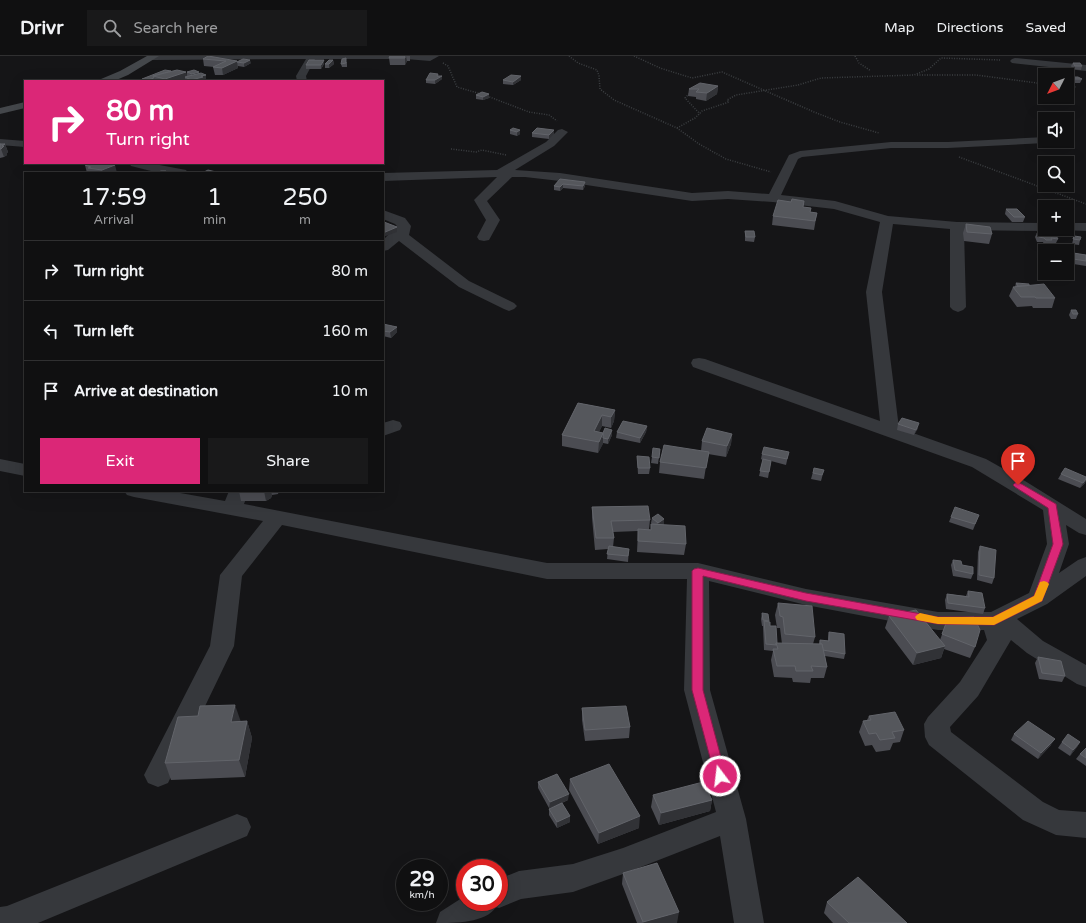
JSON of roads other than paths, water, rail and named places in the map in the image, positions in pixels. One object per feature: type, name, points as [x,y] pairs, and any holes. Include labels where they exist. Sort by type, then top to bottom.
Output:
[{"type":"street","points":[[107,80],[124,73],[154,56],[432,57]]},
{"type":"street","points":[[171,67],[175,64],[175,57]]},
{"type":"street","points":[[302,80],[301,76],[312,57]]},
{"type":"street","points":[[1016,61],[1086,68]]},
{"type":"street","points":[[0,111],[24,105]]},
{"type":"street","points":[[484,237],[493,220],[481,204],[480,200],[505,173],[524,159],[550,144],[562,132]]},
{"type":"street","points":[[773,198],[793,157],[800,154],[891,145],[948,145],[1038,140]]},
{"type":"street","points":[[0,142],[24,144]]},
{"type":"street","points":[[128,172],[137,164],[177,172]]},
{"type":"street","points":[[384,177],[525,173],[692,197],[728,195],[773,198],[835,205],[887,220],[957,226],[1038,227]]},
{"type":"street","points":[[384,214],[400,221],[404,226],[402,236],[409,243],[417,247],[426,256],[445,268],[464,284],[509,306]]},
{"type":"street","points":[[887,220],[874,292],[890,431]]},
{"type":"street","points":[[957,226],[958,307]]},
{"type":"street","points":[[1074,227],[1086,227]]},
{"type":"street","points":[[384,246],[403,230]]},
{"type":"street","points":[[699,363],[979,463],[1018,485],[1086,528]]},
{"type":"street","points":[[0,465],[24,470]]},
{"type":"street","points":[[145,492],[236,500],[276,517],[547,571],[698,571],[806,597],[931,619],[998,620],[1039,598],[1086,565]]},
{"type":"street","points":[[1039,598],[1058,544],[1053,507]]},
{"type":"street","points":[[158,775],[222,646],[231,575],[276,517]]},
{"type":"street","points":[[698,571],[697,690],[732,819],[749,923]]},
{"type":"street","points":[[998,620],[1035,647],[1086,676]]},
{"type":"street","points":[[998,620],[999,641],[968,689],[937,724],[938,737],[1033,810],[1056,822],[1086,826]]},
{"type":"street","points":[[508,890],[519,885],[573,878],[623,861],[732,819]]},
{"type":"street","points":[[0,922],[7,921],[237,827]]},
{"type":"street","points":[[450,923],[469,911]]}]
